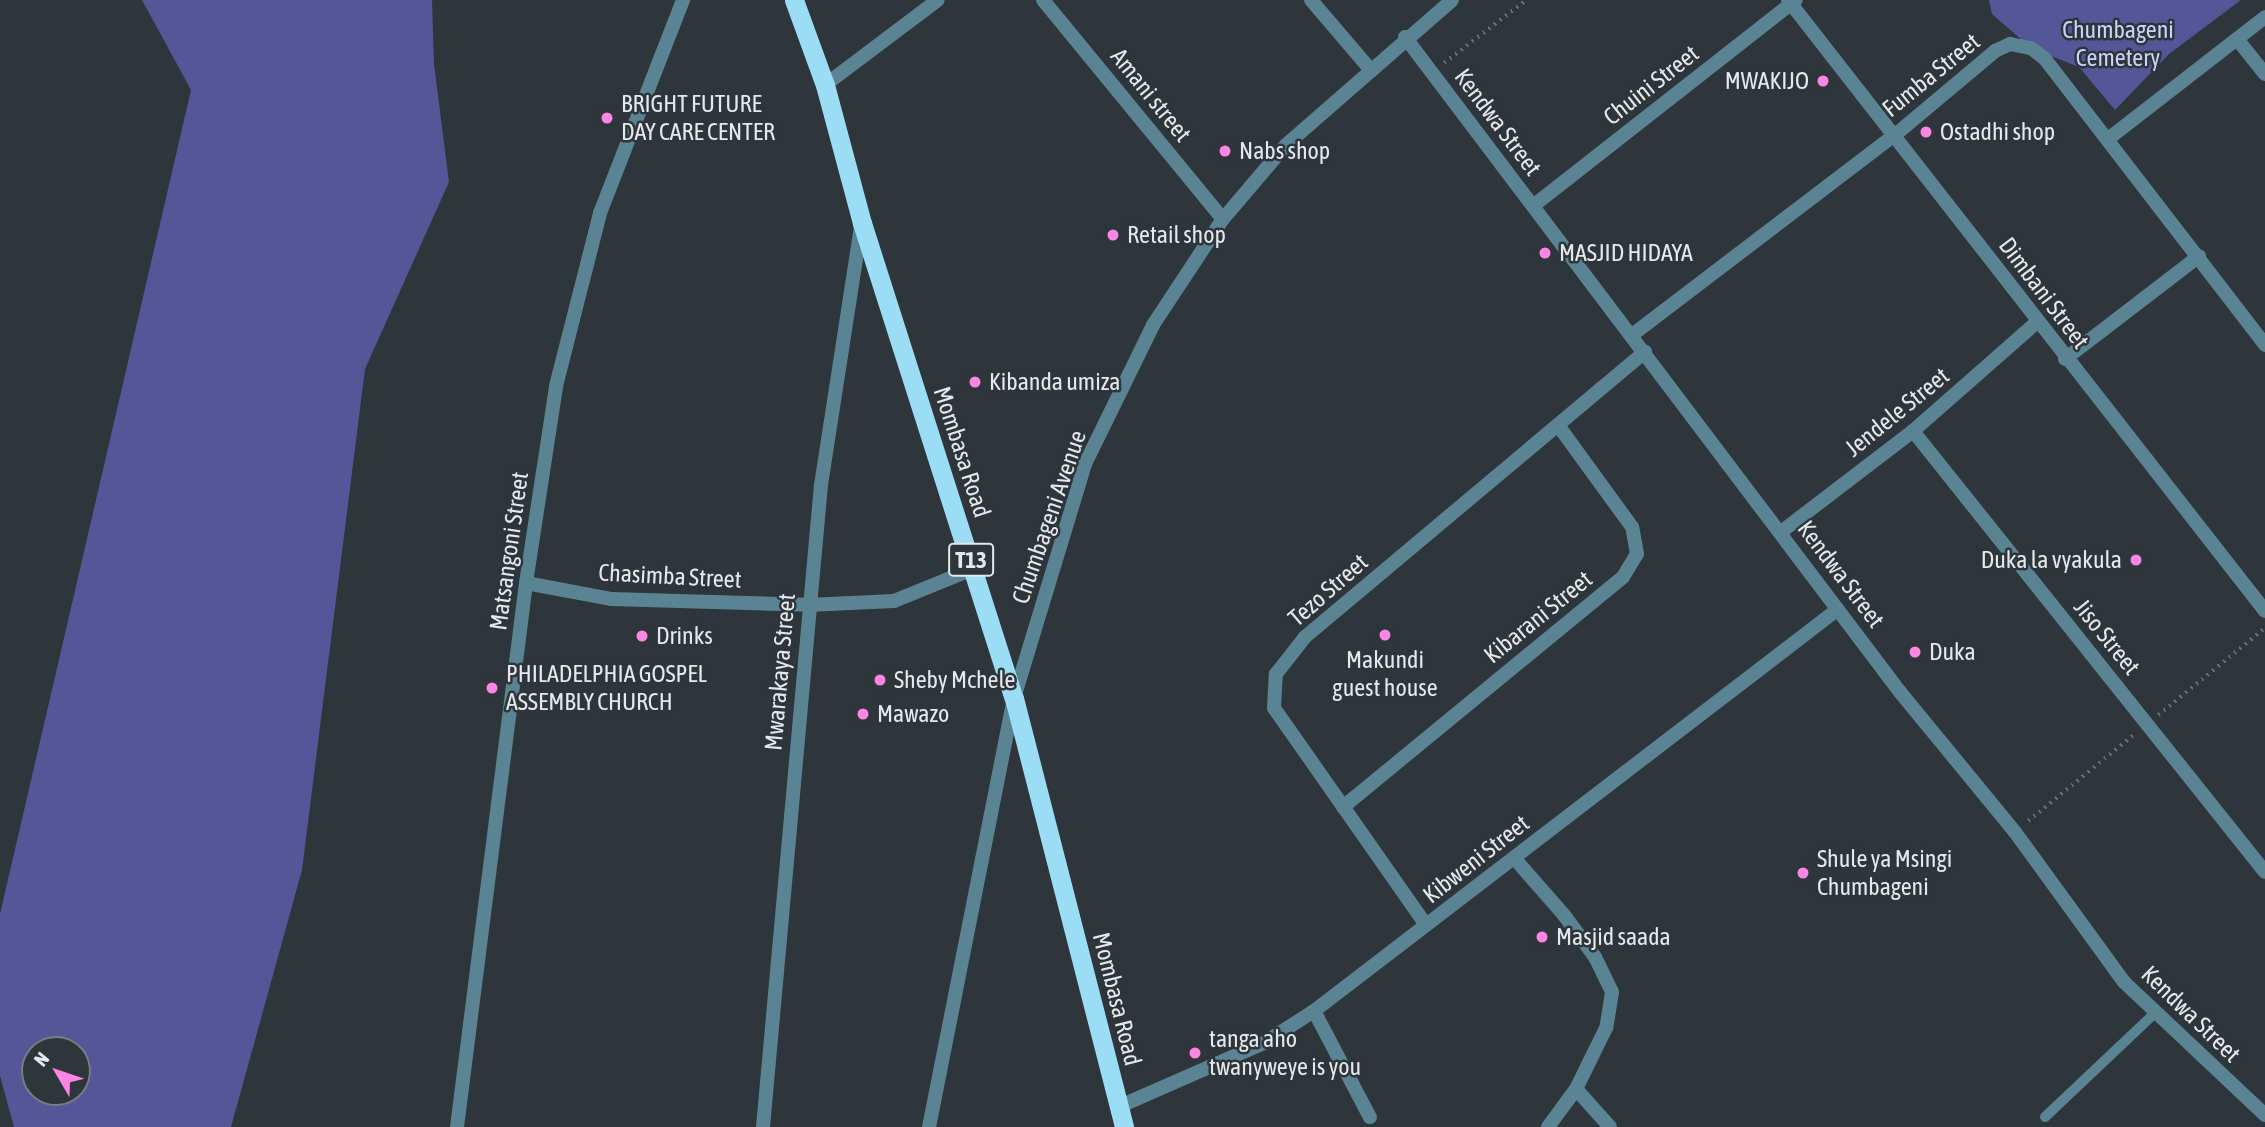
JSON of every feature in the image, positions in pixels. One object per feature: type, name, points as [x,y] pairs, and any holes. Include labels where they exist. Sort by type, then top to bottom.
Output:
[{"type":"highway","name":"Mombasa Road","points":[[793,0],[825,85],[862,223],[1014,698],[1124,1127]]},
{"type":"street","name":"Matsangoni Street","points":[[457,1127],[526,583],[556,386],[600,213],[683,0]]},
{"type":"street","points":[[825,85],[938,0]]},
{"type":"street","name":"Amani street","points":[[1043,0],[1223,219]]},
{"type":"street","points":[[1311,0],[1370,69]]},
{"type":"street","name":"Chumbageni Avenue","points":[[929,1127],[1014,698],[1085,464],[1153,325],[1223,219],[1286,145],[1405,37],[1452,0]]},
{"type":"street","name":"Dimbani Street","points":[[1792,1],[2065,359],[2265,611]]},
{"type":"street","name":"Chuini Street","points":[[1533,206],[1792,1]]},
{"type":"street","points":[[2108,139],[2265,17]]},
{"type":"street","name":"Kendwa Street","points":[[1405,37],[1782,532],[1900,692],[2015,832],[2124,982],[2260,1112]]},
{"type":"street","points":[[2237,38],[2265,74]]},
{"type":"street","name":"Fumba Street","points":[[1632,335],[1895,135],[1995,51],[2010,44],[2031,48],[2045,59],[2265,345]]},
{"type":"street","name":"Mwarakaya Street","points":[[763,1127],[808,605],[821,485],[862,223]]},
{"type":"street","points":[[2065,359],[2199,256]]},
{"type":"street","name":"Jendele Street","points":[[1782,532],[1913,431],[2038,322]]},
{"type":"street","name":"Tezo Street","points":[[1426,925],[1274,708],[1276,674],[1305,637],[1645,352]]},
{"type":"street","name":"Kibarani Street","points":[[1343,807],[1623,577],[1637,554],[1632,527],[1558,425]]},
{"type":"street","name":"Jiso Street","points":[[1913,431],[2265,872]]},
{"type":"street","name":"Chasimba Street","points":[[526,583],[611,599],[808,605],[894,601],[974,569]]},
{"type":"street","name":"Kibweni Street","points":[[1118,1107],[1264,1043],[1314,1011],[1838,609]]},
{"type":"street","points":[[1514,858],[1564,915],[1595,957],[1612,992],[1606,1028],[1576,1089],[1548,1127]]},
{"type":"street","points":[[1314,1011],[1370,1117]]},
{"type":"street","points":[[1576,1089],[1610,1127]]},
{"type":"street","points":[[2260,1112],[2260,1127]]},
{"type":"lane","points":[[2045,1117],[2156,1012]]},
{"type":"path","points":[[1431,73],[1526,0]]},
{"type":"green space","points":[[142,0],[432,0],[434,64],[449,182],[365,369],[302,870],[231,1127],[14,1127],[0,1076],[0,914],[191,90]]},
{"type":"green space","name":"Chumbageni Cemetery","points":[[1989,0],[2241,0],[2169,54],[2115,110],[2079,67],[2031,48],[1992,14]]},
{"type":"place","name":"MWAKIJO","points":[[1823,81]]},
{"type":"place","name":"BRIGHT FUTURE DAY CARE CENTER","points":[[607,118]]},
{"type":"place","name":"Ostadhi shop","points":[[1926,132]]},
{"type":"place","name":"Nabs shop","points":[[1225,151]]},
{"type":"place","name":"Retail shop","points":[[1113,235]]},
{"type":"place","name":"MASJID HIDAYA","points":[[1545,253]]},
{"type":"place","name":"Kibanda umiza","points":[[975,382]]},
{"type":"place","name":"Duka la vyakula","points":[[2136,560]]},
{"type":"place","name":"Makundi guest house","points":[[1385,635]]},
{"type":"place","name":"Drinks","points":[[642,636]]},
{"type":"place","name":"Duka","points":[[1915,652]]},
{"type":"place","name":"Sheby Mchele","points":[[880,680]]},
{"type":"place","name":"PHILADELPHIA GOSPEL ASSEMBLY CHURCH","points":[[492,688]]},
{"type":"place","name":"Mawazo","points":[[863,714]]},
{"type":"place","name":"Shule ya Msingi Chumbageni","points":[[1803,873]]},
{"type":"place","name":"Masjid saada","points":[[1542,937]]},
{"type":"place","name":"tanga aho twanyweye is you","points":[[1195,1053]]}]
